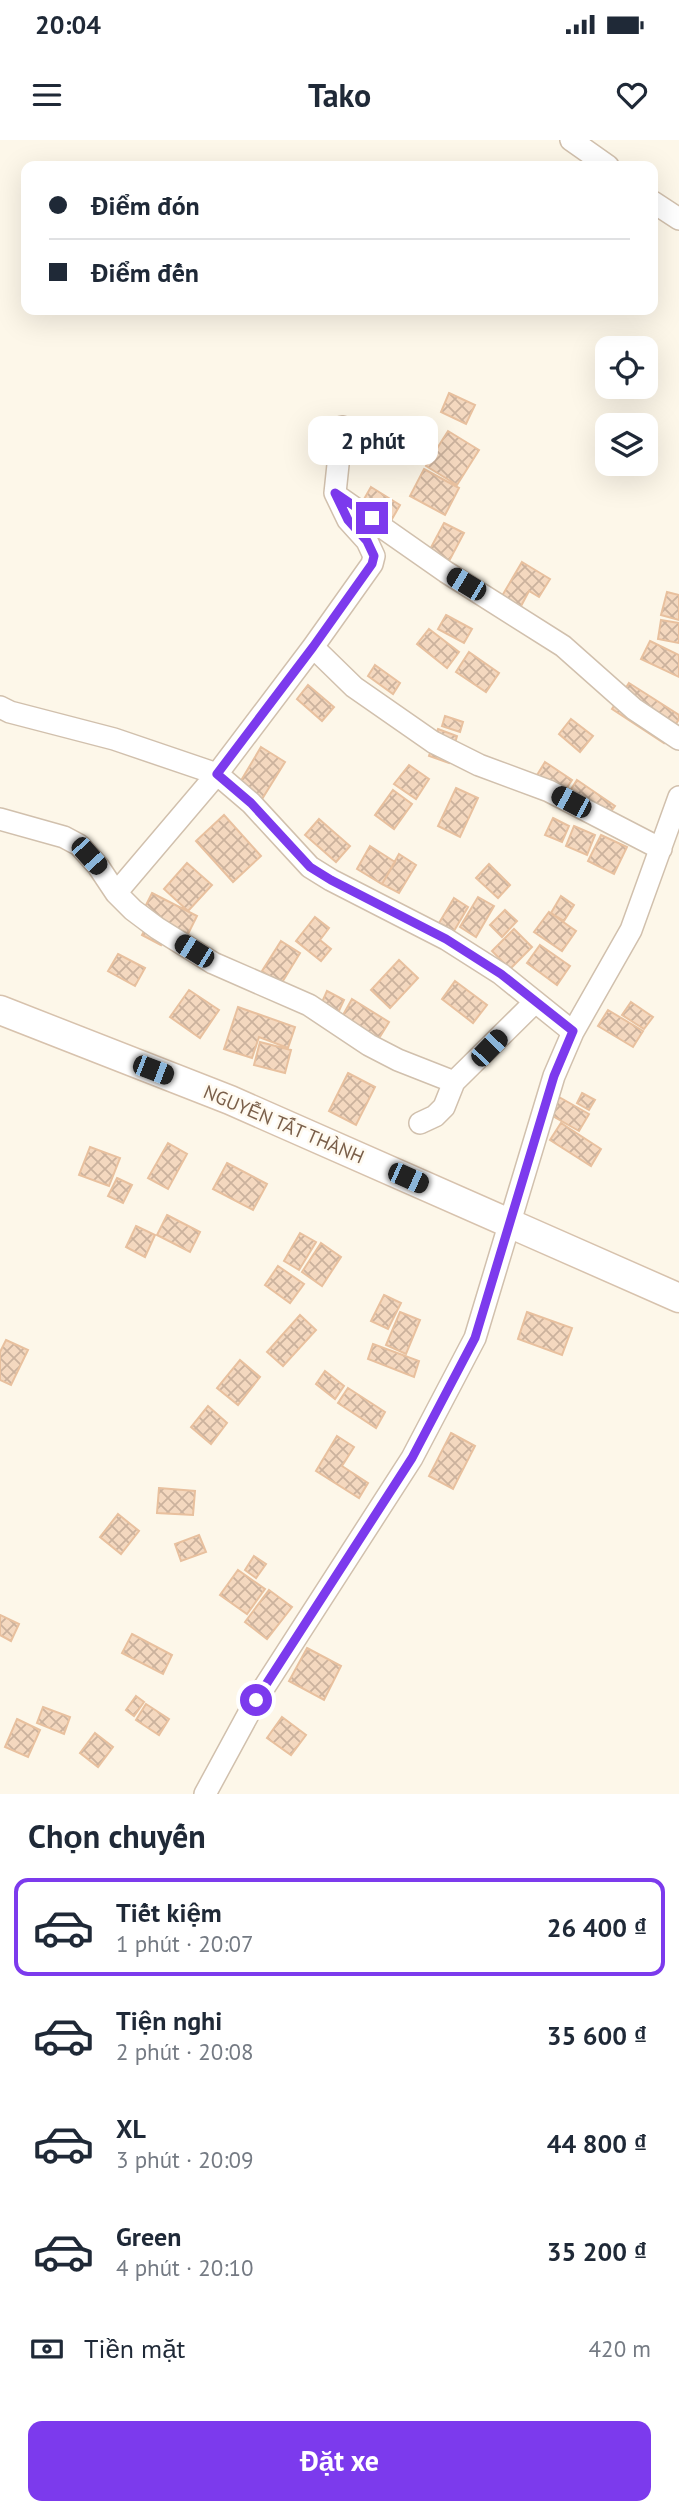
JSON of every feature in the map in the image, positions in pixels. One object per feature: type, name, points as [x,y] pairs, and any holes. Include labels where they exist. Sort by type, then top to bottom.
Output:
[{"type":"main road","name":"NGUYỄN TẤT THÀNH","points":[[0,1010],[230,1100],[679,1298]]},
{"type":"street","points":[[571,140],[601,161]]},
{"type":"street","points":[[658,205],[679,219]]},
{"type":"street","points":[[116,892],[217,774],[372,564],[374,556],[367,541],[348,520],[335,493],[342,427]]},
{"type":"street","points":[[335,493],[446,572],[563,646],[634,709],[679,739]]},
{"type":"street","points":[[313,647],[354,687],[433,742],[479,765],[549,791],[661,849]]},
{"type":"street","points":[[0,707],[10,712],[114,739],[217,774],[251,803],[310,867],[446,939],[501,974],[573,1031]]},
{"type":"street","points":[[205,1794],[256,1700],[418,1446],[475,1338],[554,1076],[573,1031],[631,930],[679,797]]},
{"type":"street","points":[[0,819],[64,836],[79,845],[133,910],[213,963],[309,1005],[369,1045],[398,1060],[454,1082]]},
{"type":"street","points":[[421,1123],[435,1116],[444,1107],[454,1082],[535,1002]]},
{"type":"building","points":[[449,393],[475,405],[466,424],[441,412]]},
{"type":"building","points":[[448,431],[479,450],[457,485],[426,466]]},
{"type":"building","points":[[424,469],[459,488],[445,515],[410,496]]},
{"type":"building","points":[[371,487],[400,505],[392,519],[363,501]]},
{"type":"building","points":[[444,523],[464,533],[448,563],[428,553]]},
{"type":"building","points":[[522,562],[550,579],[539,597],[529,591],[520,608],[502,596]]},
{"type":"building","points":[[667,592],[679,595],[679,620],[661,615]]},
{"type":"building","points":[[446,615],[472,629],[464,643],[438,629]]},
{"type":"building","points":[[661,620],[679,623],[679,643],[658,639]]},
{"type":"building","points":[[429,629],[459,652],[447,668],[417,644]]},
{"type":"building","points":[[650,641],[679,655],[679,677],[641,659]]},
{"type":"building","points":[[469,652],[499,673],[486,692],[456,672]]},
{"type":"building","points":[[375,665],[400,683],[393,694],[368,676]]},
{"type":"building","points":[[629,683],[679,715],[664,743],[612,709]]},
{"type":"building","points":[[308,685],[334,707],[322,721],[297,699]]},
{"type":"building","points":[[445,716],[463,722],[460,732],[442,726]]},
{"type":"building","points":[[571,719],[593,736],[580,752],[559,734]]},
{"type":"building","points":[[438,729],[457,736],[449,763],[429,756]]},
{"type":"building","points":[[261,747],[285,762],[262,799],[239,784]]},
{"type":"building","points":[[545,762],[572,780],[560,798],[534,780]]},
{"type":"building","points":[[409,765],[429,779],[416,799],[394,784]]},
{"type":"building","points":[[577,780],[615,806],[601,825],[564,800]]},
{"type":"building","points":[[456,788],[478,798],[460,837],[438,826]]},
{"type":"building","points":[[393,790],[412,804],[394,829],[375,815]]},
{"type":"building","points":[[224,815],[261,856],[233,882],[196,841]]},
{"type":"building","points":[[553,818],[569,826],[562,842],[545,835]]},
{"type":"building","points":[[319,819],[350,846],[336,862],[305,835]]},
{"type":"building","points":[[574,826],[595,835],[587,855],[566,846]]},
{"type":"building","points":[[601,835],[627,847],[614,874],[588,861]]},
{"type":"building","points":[[370,846],[395,862],[382,884],[357,869]]},
{"type":"building","points":[[399,854],[416,865],[399,893],[382,884]]},
{"type":"building","points":[[187,863],[212,885],[188,911],[164,889]]},
{"type":"building","points":[[489,864],[510,885],[498,898],[476,878]]},
{"type":"building","points":[[152,893],[197,916],[188,934],[170,925],[161,945],[142,935],[152,916],[143,911]]},
{"type":"building","points":[[561,896],[574,905],[564,921],[551,913]]},
{"type":"building","points":[[478,897],[494,906],[476,937],[460,927]]},
{"type":"building","points":[[454,898],[468,907],[454,931],[439,923]]},
{"type":"building","points":[[505,910],[517,921],[502,937],[490,925]]},
{"type":"building","points":[[549,912],[576,931],[562,951],[534,932]]},
{"type":"building","points":[[315,917],[329,928],[320,940],[331,949],[321,961],[296,941]]},
{"type":"building","points":[[514,929],[532,947],[510,969],[492,951]]},
{"type":"building","points":[[281,941],[300,953],[281,984],[262,971]]},
{"type":"building","points":[[540,945],[570,966],[557,985],[527,963]]},
{"type":"building","points":[[118,954],[145,968],[135,986],[108,971]]},
{"type":"building","points":[[399,960],[418,978],[390,1008],[371,990]]},
{"type":"building","points":[[455,981],[487,1005],[473,1023],[442,999]]},
{"type":"building","points":[[189,990],[219,1010],[200,1038],[170,1017]]},
{"type":"building","points":[[327,991],[344,1000],[331,1028],[314,1020]]},
{"type":"building","points":[[352,999],[389,1022],[370,1053],[334,1031]]},
{"type":"building","points":[[631,1002],[653,1017],[644,1029],[622,1015]]},
{"type":"building","points":[[238,1007],[295,1027],[288,1048],[259,1037],[252,1058],[224,1049]]},
{"type":"building","points":[[608,1010],[643,1031],[633,1047],[598,1026]]},
{"type":"building","points":[[260,1042],[291,1050],[285,1073],[254,1065]]},
{"type":"building","points":[[348,1073],[375,1087],[356,1125],[329,1111]]},
{"type":"building","points":[[582,1093],[595,1100],[589,1110],[577,1103]]},
{"type":"building","points":[[559,1097],[589,1114],[579,1131],[549,1114]]},
{"type":"building","points":[[561,1123],[601,1149],[591,1166],[550,1140]]},
{"type":"building","points":[[168,1143],[187,1154],[168,1189],[148,1178]]},
{"type":"building","points":[[90,1147],[120,1158],[109,1186],[79,1175]]},
{"type":"building","points":[[227,1163],[267,1184],[253,1210],[213,1189]]},
{"type":"building","points":[[117,1178],[132,1185],[123,1203],[108,1196]]},
{"type":"building","points":[[167,1215],[200,1232],[190,1252],[157,1235]]},
{"type":"building","points":[[136,1226],[155,1235],[145,1257],[126,1247]]},
{"type":"building","points":[[300,1233],[316,1242],[299,1270],[284,1261]]},
{"type":"building","points":[[321,1243],[341,1257],[322,1286],[302,1272]]},
{"type":"building","points":[[278,1266],[304,1284],[290,1303],[265,1285]]},
{"type":"building","points":[[384,1295],[401,1303],[388,1329],[371,1321]]},
{"type":"building","points":[[400,1312],[420,1320],[406,1354],[386,1345]]},
{"type":"building","points":[[527,1312],[572,1328],[562,1355],[518,1339]]},
{"type":"building","points":[[300,1315],[316,1330],[283,1366],[267,1352]]},
{"type":"building","points":[[6,1340],[28,1350],[11,1385],[0,1380],[0,1352]]},
{"type":"building","points":[[373,1344],[419,1361],[414,1377],[368,1359]]},
{"type":"building","points":[[240,1360],[260,1377],[238,1405],[217,1388]]},
{"type":"building","points":[[325,1371],[344,1386],[335,1399],[316,1384]]},
{"type":"building","points":[[348,1388],[385,1412],[376,1428],[338,1403]]},
{"type":"building","points":[[208,1406],[227,1423],[211,1444],[191,1427]]},
{"type":"building","points":[[451,1433],[475,1446],[453,1489],[429,1476]]},
{"type":"building","points":[[337,1436],[354,1447],[342,1466],[368,1483],[359,1498],[316,1471]]},
{"type":"building","points":[[159,1488],[195,1491],[193,1515],[157,1513]]},
{"type":"building","points":[[118,1514],[139,1531],[121,1554],[100,1537]]},
{"type":"building","points":[[199,1535],[206,1552],[181,1561],[175,1544]]},
{"type":"building","points":[[254,1556],[266,1564],[256,1578],[245,1570]]},
{"type":"building","points":[[238,1570],[265,1589],[247,1614],[220,1595]]},
{"type":"building","points":[[269,1590],[292,1607],[267,1639],[245,1622]]},
{"type":"building","points":[[0,1615],[19,1624],[11,1641],[0,1635]]},
{"type":"building","points":[[132,1634],[172,1655],[163,1674],[122,1653]]},
{"type":"building","points":[[307,1648],[341,1666],[324,1700],[289,1681]]},
{"type":"building","points":[[136,1696],[144,1702],[134,1716],[126,1710]]},
{"type":"building","points":[[146,1704],[169,1719],[159,1735],[136,1720]]},
{"type":"building","points":[[43,1707],[70,1717],[64,1734],[37,1723]]},
{"type":"building","points":[[282,1717],[306,1735],[291,1755],[267,1738]]},
{"type":"building","points":[[17,1719],[40,1730],[28,1757],[5,1747]]},
{"type":"building","points":[[95,1733],[113,1747],[98,1767],[80,1753]]},
{"type":"route","points":[[256,1700],[412,1458],[475,1338],[554,1076],[573,1031],[501,974],[446,939],[310,867],[251,803],[217,774],[372,564],[374,556],[367,541],[348,520],[335,493],[372,518]]}]
